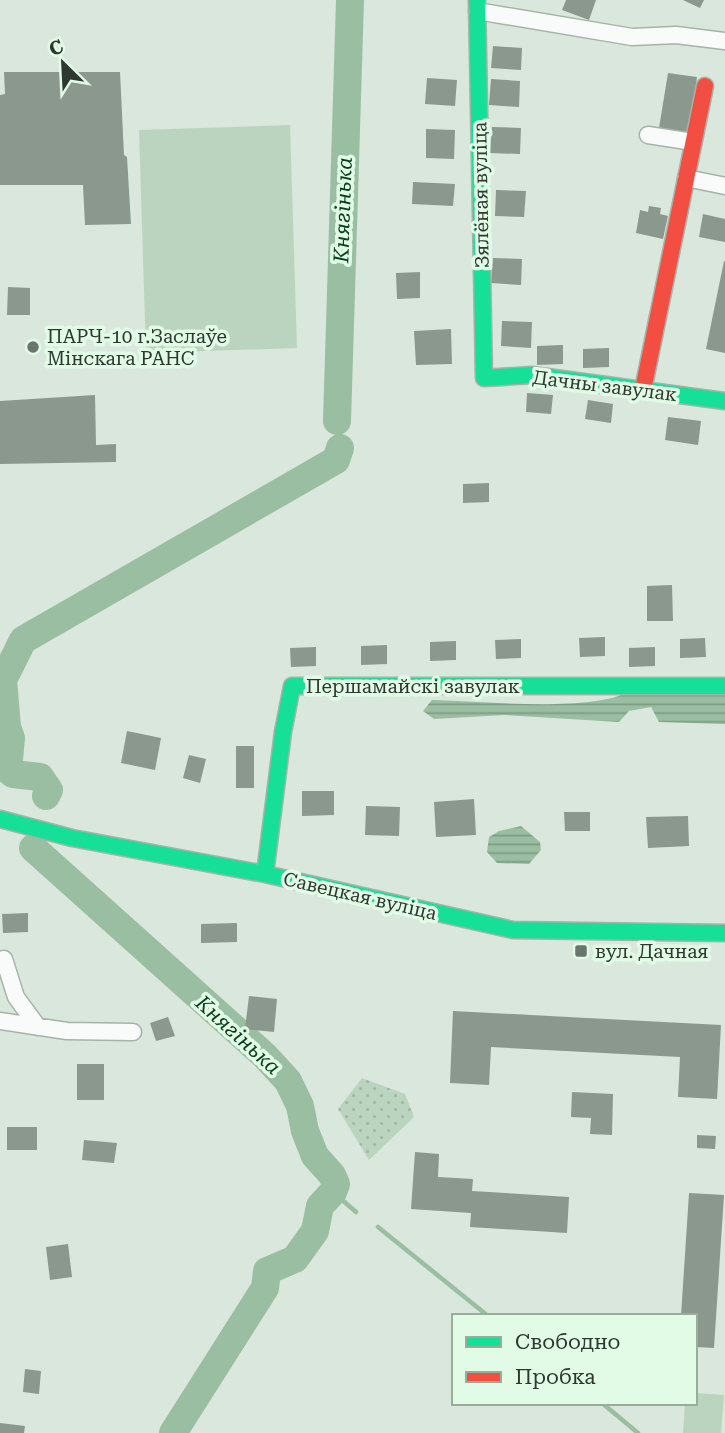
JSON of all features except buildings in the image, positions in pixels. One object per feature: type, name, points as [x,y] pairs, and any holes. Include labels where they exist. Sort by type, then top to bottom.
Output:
[{"type":"street","name":"Зялёная вуліца","points":[[484,378],[477,6],[632,37],[676,35],[725,41]]},
{"type":"street","points":[[643,390],[705,86]]},
{"type":"street","points":[[648,135],[693,142]]},
{"type":"street","points":[[686,178],[725,186]]},
{"type":"street","name":"Дачны завулак","points":[[484,378],[532,375],[725,401]]},
{"type":"street","name":"Першамайскі завулак","points":[[265,874],[273,824],[281,723],[292,686],[725,686]]},
{"type":"street","name":"Савецкая вуліца","points":[[0,819],[72,838],[265,874],[513,930],[725,933]]},
{"type":"street","points":[[4,959],[16,997],[38,1027]]},
{"type":"street","points":[[0,1021],[66,1031],[133,1032]]},
{"type":"shaded area","points":[[290,125],[297,348],[146,353],[139,130]]},
{"type":"shaded area","points":[[631,691],[725,693],[725,724],[659,722],[651,707],[629,711],[619,722],[504,715],[434,719],[423,711],[432,700],[563,704],[612,698]]},
{"type":"shaded area","points":[[521,826],[540,842],[541,850],[529,864],[497,863],[487,852],[489,837],[499,831]]},
{"type":"shaded area","points":[[362,1078],[405,1094],[414,1117],[369,1160],[338,1109]]},
{"type":"shaded area","points":[[697,1393],[724,1395],[721,1433],[683,1433],[685,1405],[697,1405]]},
{"type":"waterway","name":"Княгінька","points":[[337,421],[350,0]]},
{"type":"waterway","name":"Княгінька","points":[[46,796],[49,790],[40,777],[13,774],[8,770],[11,738],[7,727],[3,680],[23,640],[336,460],[340,448]]},
{"type":"waterway","name":"Княгінька","points":[[33,848],[265,1056],[288,1081],[300,1106],[305,1131],[315,1156],[332,1175],[336,1184],[333,1192],[320,1206],[315,1231],[295,1259],[267,1271],[265,1288],[173,1433]]},
{"type":"waterway","points":[[333,1192],[356,1212]]},
{"type":"waterway","points":[[378,1227],[486,1314]]},
{"type":"waterway","points":[[604,1405],[638,1433]]},
{"type":"traffic: fast","points":[[477,0],[484,378],[532,375],[725,401]]},
{"type":"traffic: fast","points":[[265,874],[283,732],[292,686],[725,686]]},
{"type":"traffic: fast","points":[[0,819],[72,838],[265,874],[513,930],[725,933]]},
{"type":"traffic: jam","points":[[643,390],[705,86]]},
{"type":"place","name":"ПАРЧ-10 г.Заслаўе Мінскага РАНС","points":[[33,347]]},
{"type":"place","name":"вул. Дачная","points":[[581,951]]}]
